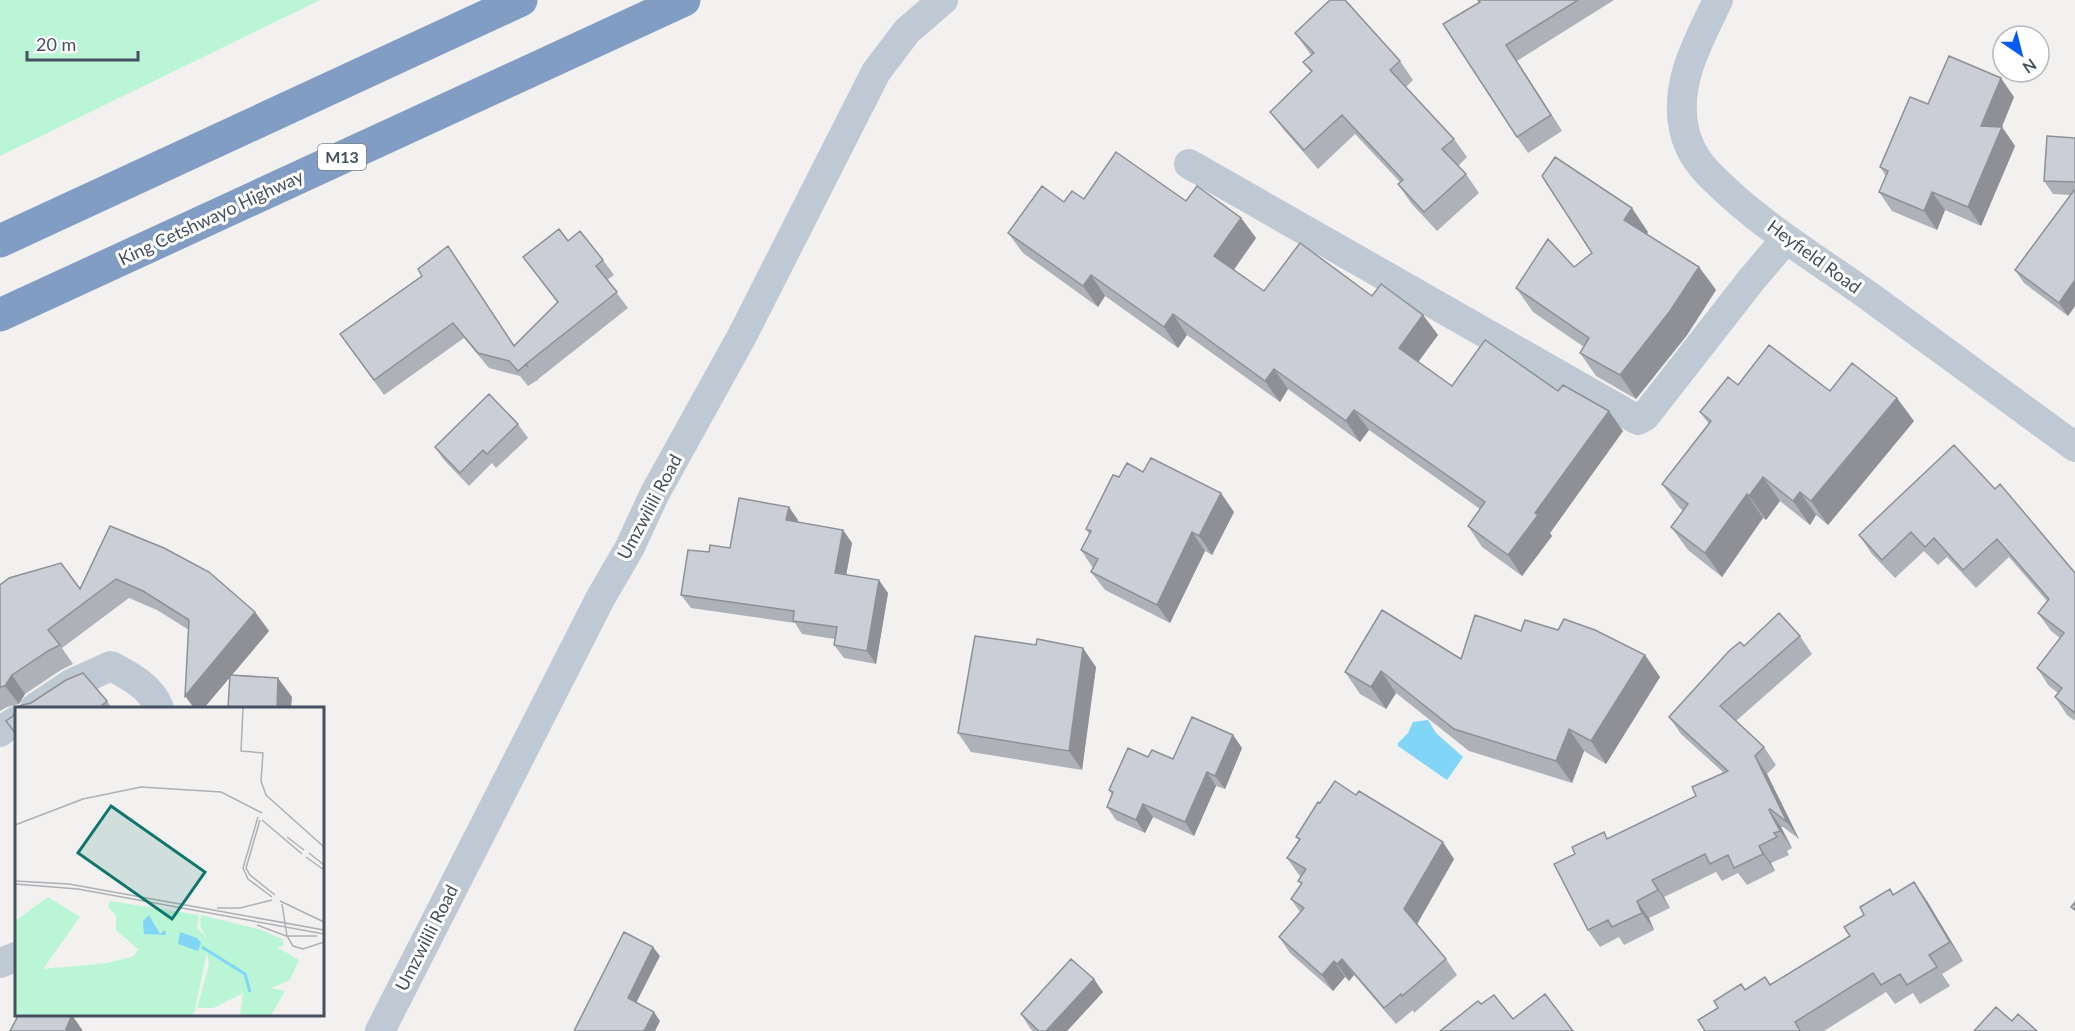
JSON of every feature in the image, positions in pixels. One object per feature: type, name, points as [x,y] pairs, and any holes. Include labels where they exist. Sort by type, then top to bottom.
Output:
[{"type":"highway","points":[[0,241],[521,0]]},
{"type":"highway","name":"King Cetshwayo Highway","points":[[0,315],[684,0]]},
{"type":"street","name":"Umzwilili Road","points":[[380,1031],[601,597],[629,549],[656,493],[742,336],[876,72],[907,31],[943,0]]},
{"type":"street","name":"Heyfield Road","points":[[1718,0],[1685,74],[1681,106],[1684,129],[1692,152],[1712,178],[1786,239],[1876,301],[2075,447]]},
{"type":"street","points":[[1189,164],[1638,420],[1645,416],[1786,239]]},
{"type":"street","points":[[36,707],[71,684],[111,666],[134,678],[155,699],[159,707]]},
{"type":"street","points":[[0,732],[15,722]]},
{"type":"street","points":[[0,963],[15,957]]},
{"type":"green space","points":[[0,0],[320,0],[0,156]]},
{"type":"water","points":[[1428,720],[1436,733],[1463,757],[1447,780],[1398,746],[1413,722]]},
{"type":"building","points":[[1330,0],[1345,0],[1400,61],[1390,70],[1454,139],[1442,149],[1466,174],[1424,212],[1398,184],[1403,180],[1342,115],[1304,150],[1270,112],[1312,71],[1303,62],[1314,53],[1295,33]]},
{"type":"building","points":[[1478,0],[1578,0],[1506,45],[1551,115],[1517,137],[1443,24],[1480,2]]},
{"type":"building","points":[[1949,56],[1991,74],[1991,84],[1998,84],[1981,126],[2002,127],[1968,207],[1932,192],[1924,211],[1879,192],[1888,171],[1880,167],[1910,97],[1928,104]]},
{"type":"building","points":[[2047,136],[2075,138],[2075,182],[2044,181]]},
{"type":"building","points":[[1116,152],[1186,201],[1197,186],[1241,218],[1214,256],[1264,291],[1300,243],[1372,296],[1381,284],[1423,315],[1399,348],[1452,386],[1485,340],[1558,391],[1563,385],[1609,411],[1535,513],[1538,515],[1508,555],[1468,526],[1485,502],[1354,410],[1346,421],[1274,369],[1265,381],[1173,314],[1164,327],[1091,275],[1083,286],[1008,233],[1042,186],[1064,202],[1072,191],[1084,199]]},
{"type":"building","points":[[1555,157],[1632,208],[1624,220],[1699,267],[1670,311],[1620,375],[1580,353],[1589,338],[1516,288],[1548,239],[1574,267],[1592,253],[1542,176]]},
{"type":"building","points":[[2075,189],[2075,280],[2059,303],[2015,270]]},
{"type":"building","points":[[559,229],[568,241],[580,231],[603,260],[596,266],[617,292],[518,371],[509,361],[478,353],[453,323],[374,380],[340,334],[422,276],[418,269],[448,246],[514,346],[558,302],[523,257]]},
{"type":"building","points":[[1769,345],[1830,391],[1852,363],[1897,398],[1811,501],[1800,492],[1793,501],[1763,477],[1749,496],[1747,494],[1705,553],[1671,527],[1688,504],[1662,484],[1711,421],[1700,412],[1728,377],[1738,385]]},
{"type":"building","points":[[489,394],[518,424],[487,454],[483,450],[460,473],[435,447]]},
{"type":"building","points":[[1954,445],[1995,489],[2000,484],[2075,573],[2075,713],[2055,697],[2062,688],[2037,668],[2064,633],[2038,613],[2049,599],[1997,539],[1963,570],[1934,538],[1925,547],[1911,532],[1882,560],[1859,535]]},
{"type":"building","points":[[1151,458],[1221,493],[1199,536],[1192,532],[1157,605],[1091,572],[1098,559],[1081,550],[1091,531],[1086,529],[1113,475],[1119,477],[1127,463],[1143,472]]},
{"type":"building","points":[[739,498],[789,507],[786,520],[843,530],[835,573],[879,580],[867,651],[834,645],[837,627],[793,621],[794,611],[681,595],[688,550],[709,552],[710,545],[730,548]]},
{"type":"building","points":[[110,526],[164,548],[209,572],[255,612],[185,696],[189,620],[143,591],[116,579],[48,630],[60,645],[12,675],[5,686],[0,687],[0,585],[9,578],[61,563],[80,589]]},
{"type":"building","points":[[1382,610],[1461,659],[1475,615],[1521,631],[1525,620],[1558,630],[1564,619],[1595,630],[1645,655],[1591,741],[1569,729],[1556,761],[1454,729],[1381,671],[1371,687],[1345,672]]},
{"type":"building","points":[[1779,613],[1800,636],[1720,706],[1764,747],[1755,756],[1787,822],[1770,809],[1780,831],[1774,833],[1777,837],[1759,846],[1763,854],[1734,868],[1728,855],[1710,864],[1705,854],[1652,880],[1658,890],[1637,901],[1642,913],[1612,927],[1608,920],[1588,930],[1554,864],[1575,854],[1572,847],[1604,832],[1607,839],[1696,796],[1692,787],[1728,771],[1669,717],[1729,651],[1740,642],[1744,646]]},
{"type":"building","points":[[975,636],[1036,645],[1037,639],[1083,648],[1069,751],[958,733]]},
{"type":"building","points":[[83,673],[107,701],[100,707],[18,707],[31,703],[66,680]]},
{"type":"building","points":[[230,675],[278,678],[277,707],[228,707]]},
{"type":"building","points":[[15,712],[15,733],[6,721]]},
{"type":"building","points":[[1192,717],[1233,735],[1215,776],[1207,772],[1185,822],[1143,804],[1136,820],[1107,807],[1113,792],[1109,790],[1128,748],[1148,757],[1152,750],[1173,759]]},
{"type":"building","points":[[1335,781],[1356,795],[1359,791],[1443,842],[1404,909],[1446,959],[1384,1008],[1342,959],[1337,964],[1334,961],[1322,975],[1279,937],[1304,908],[1291,899],[1302,883],[1298,881],[1306,869],[1287,858],[1300,839],[1296,837],[1318,802],[1320,803]]},
{"type":"building","points":[[1914,882],[1950,942],[1929,955],[1937,967],[1907,985],[1900,974],[1881,985],[1873,973],[1795,1022],[1800,1031],[1705,1031],[1698,1020],[1718,1008],[1714,1001],[1741,984],[1745,990],[1765,977],[1770,985],[1850,936],[1844,927],[1864,915],[1860,907],[1890,889],[1893,895]]},
{"type":"building","points":[[624,932],[653,947],[628,998],[654,1012],[644,1031],[574,1031]]},
{"type":"building","points":[[1071,959],[1094,979],[1046,1031],[1039,1031],[1021,1014]]},
{"type":"building","points":[[1545,994],[1573,1031],[1440,1031],[1478,1001],[1481,1004],[1494,995],[1513,1019]]},
{"type":"building","points":[[1996,1007],[2012,1021],[2018,1014],[2037,1031],[1974,1031]]},
{"type":"building","points":[[18,1016],[72,1016],[65,1031],[10,1031]]}]
